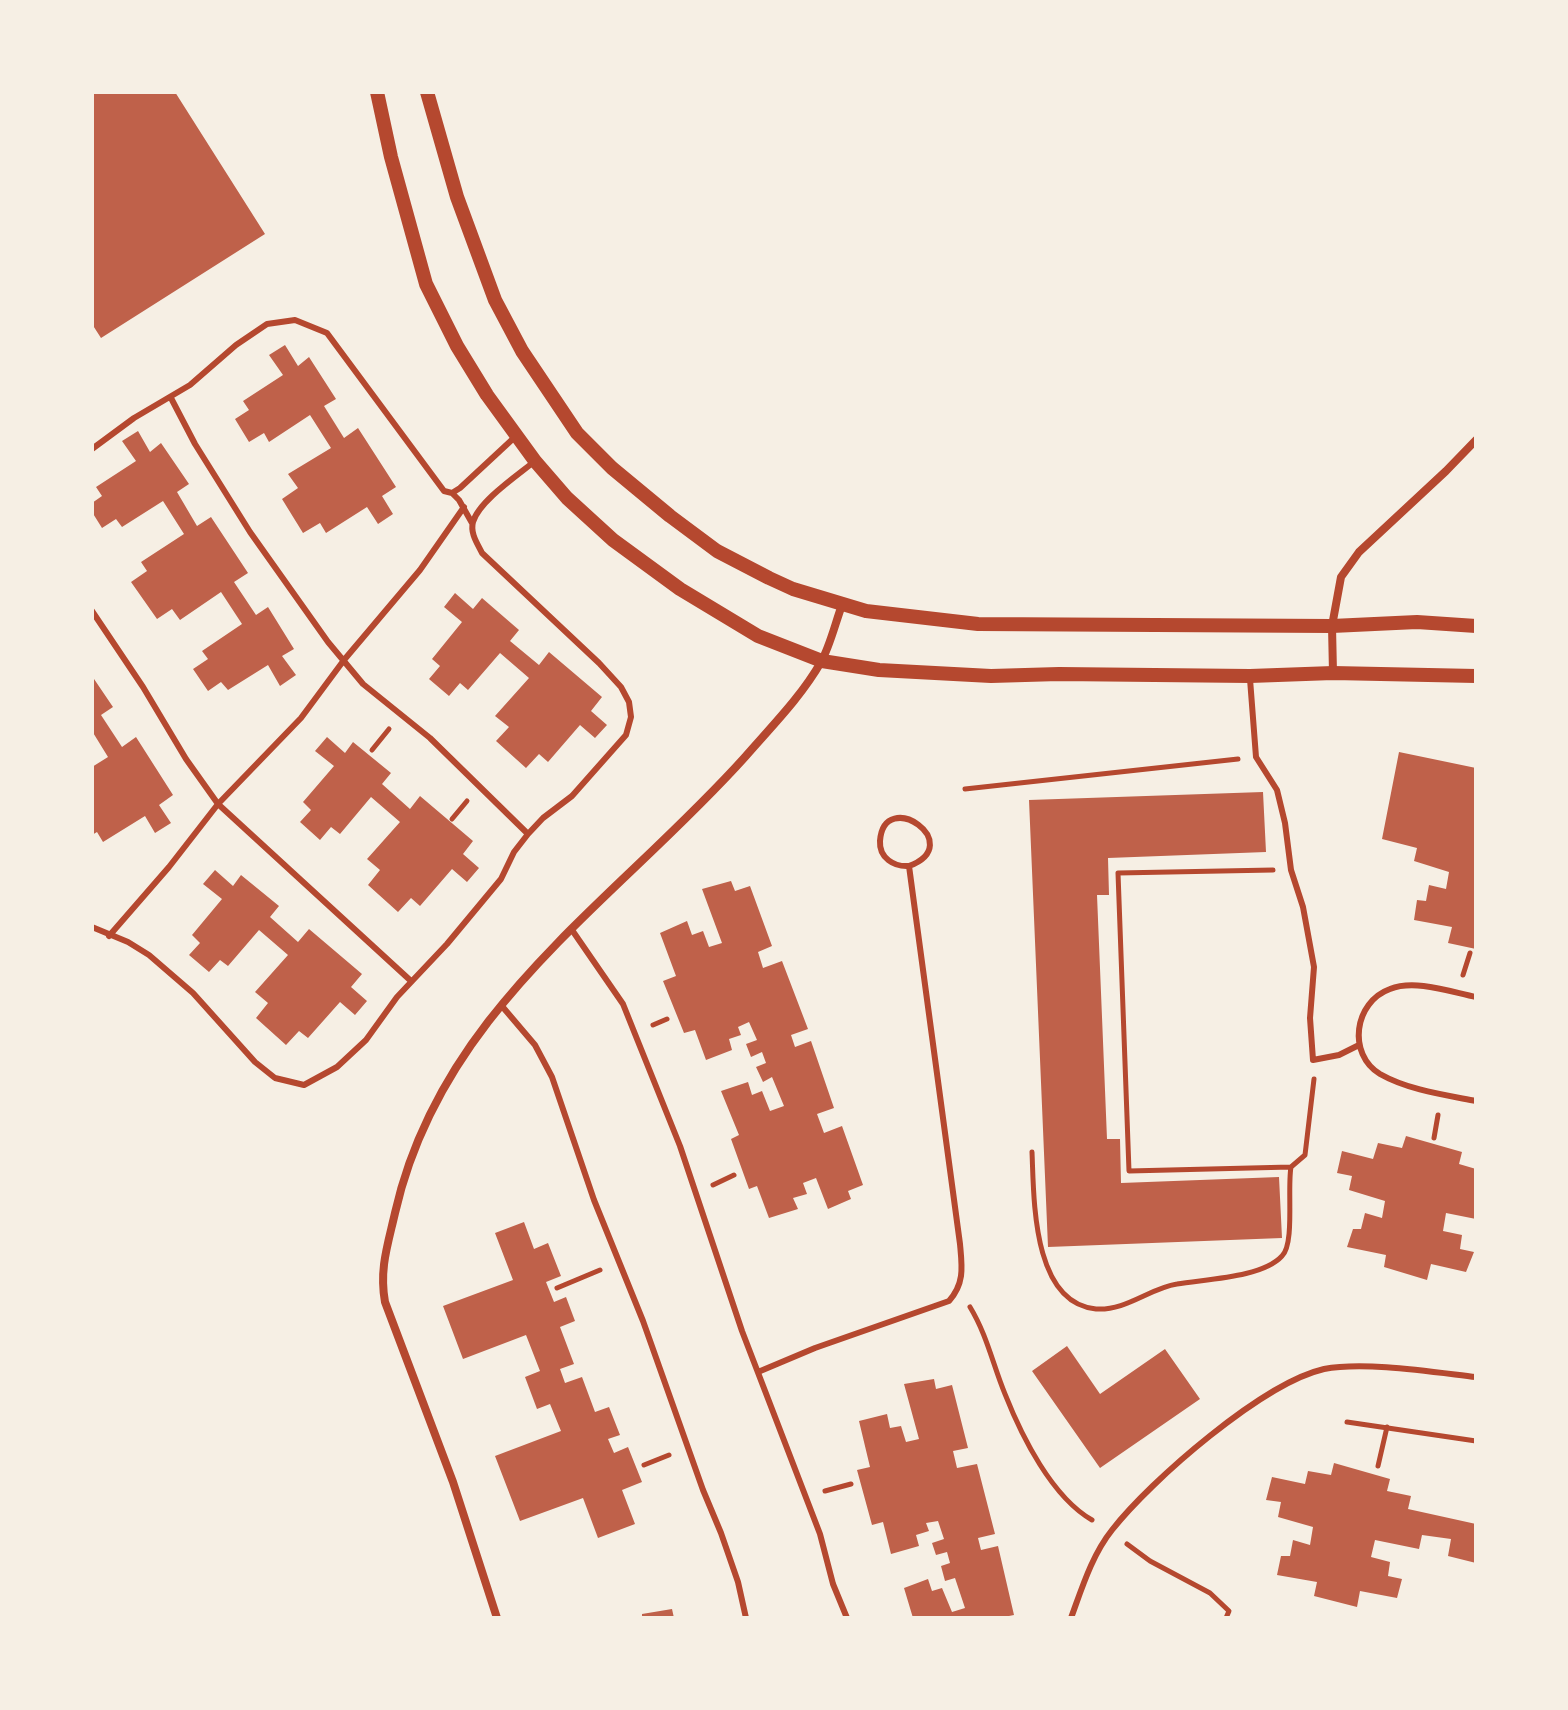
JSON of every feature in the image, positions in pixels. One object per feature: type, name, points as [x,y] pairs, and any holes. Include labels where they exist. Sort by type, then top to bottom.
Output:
[{"type":"street","points":[[377,92],[391,157],[426,284],[457,346],[516,436],[567,498],[613,540],[680,589],[758,636],[822,661],[879,670],[991,676],[1333,673],[1476,676]]},
{"type":"street","points":[[427,92],[461,210],[495,300],[522,351],[577,433],[612,468],[717,551],[793,589],[842,605],[866,611],[978,624],[1332,626],[1417,622],[1476,626]]},
{"type":"street","points":[[1333,673],[1332,626],[1341,577],[1359,552],[1476,440]]},
{"type":"street","points":[[497,1618],[453,1482],[392,1326],[381,1283],[385,1250],[398,1196],[423,1127],[475,1035],[539,960],[733,770],[794,700],[822,661],[842,605]]},
{"type":"lane","points":[[92,449],[134,418],[190,385],[236,345],[267,324],[295,320],[327,333],[427,470],[444,491],[452,493],[464,507],[472,523],[473,537],[482,553],[621,687],[629,702],[631,717],[626,735],[572,796],[528,834],[514,852],[501,879],[447,944],[411,981],[366,1040],[337,1067],[304,1085],[275,1078],[255,1062],[193,993],[149,955],[128,942],[92,927]]},
{"type":"lane","points":[[171,398],[195,444],[250,532],[311,621],[363,684],[430,738],[528,834]]},
{"type":"lane","points":[[452,493],[516,436]]},
{"type":"lane","points":[[472,523],[486,504],[535,461]]},
{"type":"lane","points":[[109,936],[218,804],[301,718],[344,660],[420,570],[464,507]]},
{"type":"lane","points":[[92,611],[218,804],[411,981]]},
{"type":"lane","points":[[1250,676],[1256,757],[1277,790],[1291,870],[1303,907],[1314,967],[1310,1018],[1313,1060],[1339,1055],[1359,1045]]},
{"type":"lane","points":[[901,818],[918,822],[929,840],[922,860],[909,866],[891,863],[879,843],[888,824],[901,818]]},
{"type":"lane","points":[[758,1372],[815,1348],[949,1301],[959,1289],[963,1271],[960,1244],[909,866]]},
{"type":"lane","points":[[572,930],[623,1004],[680,1146],[758,1372],[820,1534],[833,1584],[847,1618]]},
{"type":"lane","points":[[1476,997],[1412,986],[1389,989],[1368,1005],[1359,1024],[1359,1045],[1365,1059],[1378,1073],[1398,1082],[1476,1101]]},
{"type":"lane","points":[[501,1005],[535,1045],[552,1077],[618,1263],[721,1533],[738,1582],[746,1618]]},
{"type":"lane","points":[[1071,1618],[1094,1560],[1111,1531],[1170,1469],[1243,1412],[1298,1377],[1350,1365],[1476,1377]]},
{"type":"path","points":[[965,789],[1256,757]]},
{"type":"path","points":[[1291,870],[1118,873],[1129,1171],[1291,1167]]},
{"type":"path","points":[[1032,1152],[1034,1207],[1040,1246],[1050,1273],[1068,1298],[1098,1309],[1145,1297],[1163,1286],[1240,1275],[1282,1257],[1289,1245],[1288,1182],[1291,1167],[1305,1155],[1314,1091],[1313,1060]]},
{"type":"path","points":[[557,1288],[618,1263]]},
{"type":"path","points":[[959,1289],[982,1328],[1006,1396],[1040,1463],[1075,1510],[1111,1531],[1150,1561],[1210,1593],[1229,1611],[1226,1618]]},
{"type":"path","points":[[1347,1422],[1476,1441]]},
{"type":"path","points":[[1378,1466],[1387,1427]]},
{"type":"building","points":[[92,92],[175,92],[265,234],[101,338],[92,324]]},
{"type":"building","points":[[285,345],[298,366],[309,357],[336,399],[324,406],[344,438],[358,428],[396,487],[382,496],[393,514],[378,524],[367,507],[326,533],[320,523],[303,533],[282,499],[298,488],[288,474],[331,448],[310,415],[269,442],[264,433],[249,442],[235,419],[249,410],[243,401],[283,375],[269,355]]},
{"type":"building","points":[[138,431],[150,452],[161,443],[189,484],[177,492],[197,526],[211,517],[248,573],[234,582],[256,615],[268,607],[294,649],[282,656],[296,675],[280,686],[268,665],[228,690],[221,682],[208,691],[193,669],[208,659],[202,651],[242,624],[221,592],[180,620],[172,609],[157,619],[131,582],[147,571],[141,562],[184,534],[163,501],[122,527],[116,519],[102,528],[92,512],[92,503],[102,496],[96,487],[136,461],[122,441]]},
{"type":"building","points":[[455,593],[473,609],[482,598],[519,630],[510,641],[539,665],[549,652],[602,697],[591,711],[607,725],[595,738],[580,725],[548,762],[539,754],[526,768],[496,741],[509,727],[495,716],[529,678],[500,653],[468,690],[460,683],[449,696],[429,679],[440,666],[432,659],[462,622],[444,607]]},
{"type":"building","points":[[92,676],[113,707],[101,715],[122,747],[136,737],[173,795],[159,805],[171,823],[155,833],[145,816],[103,842],[97,832],[92,835],[92,767],[108,757],[92,731]]},
{"type":"building","points":[[327,737],[345,753],[353,742],[391,773],[382,784],[410,809],[420,796],[473,841],[463,854],[479,868],[467,882],[452,869],[420,906],[411,898],[398,912],[368,885],[380,870],[367,859],[400,822],[371,797],[340,834],[331,827],[320,840],[300,822],[311,810],[303,802],[334,766],[315,751]]},
{"type":"building","points":[[1399,752],[1476,768],[1476,949],[1448,943],[1452,927],[1414,920],[1417,900],[1426,901],[1429,885],[1446,889],[1449,872],[1414,861],[1417,848],[1382,839]]},
{"type":"building","points":[[1263,792],[1266,852],[1108,858],[1109,895],[1097,895],[1107,1139],[1120,1139],[1121,1183],[1279,1177],[1282,1238],[1048,1247],[1029,800]]},
{"type":"building","points":[[215,870],[233,886],[241,875],[279,906],[270,917],[298,942],[309,929],[362,974],[351,987],[367,1001],[355,1015],[340,1002],[308,1038],[299,1031],[286,1045],[256,1018],[268,1003],[255,992],[288,955],[259,930],[228,966],[220,960],[209,972],[189,955],[200,943],[192,935],[222,899],[203,884]]},
{"type":"building","points":[[731,881],[735,891],[750,886],[772,946],[758,952],[763,968],[782,961],[808,1029],[791,1035],[795,1047],[811,1041],[834,1108],[817,1114],[824,1133],[842,1126],[863,1185],[848,1191],[851,1199],[828,1209],[816,1178],[803,1183],[807,1194],[793,1198],[798,1209],[769,1218],[757,1186],[749,1189],[731,1139],[739,1135],[721,1091],[748,1082],[752,1095],[762,1091],[770,1111],[784,1106],[772,1077],[763,1082],[756,1067],[766,1063],[762,1052],[751,1057],[746,1044],[757,1040],[749,1022],[738,1027],[741,1035],[729,1039],[732,1050],[706,1060],[695,1030],[684,1033],[663,981],[676,976],[660,933],[687,921],[692,935],[703,931],[709,947],[722,943],[702,889]]},
{"type":"building","points":[[1406,1136],[1462,1152],[1459,1164],[1476,1169],[1476,1219],[1446,1213],[1443,1231],[1462,1235],[1460,1249],[1474,1252],[1466,1272],[1431,1264],[1427,1280],[1384,1267],[1386,1255],[1347,1247],[1353,1229],[1361,1229],[1365,1213],[1382,1218],[1385,1201],[1349,1190],[1352,1176],[1337,1173],[1342,1151],[1373,1159],[1378,1143],[1402,1148]]},
{"type":"building","points":[[524,1222],[534,1249],[548,1243],[561,1276],[546,1282],[554,1302],[566,1297],[575,1321],[560,1327],[574,1364],[560,1369],[565,1383],[582,1377],[595,1412],[609,1407],[620,1435],[608,1439],[614,1453],[628,1447],[642,1482],[622,1490],[635,1524],[598,1538],[583,1498],[520,1521],[495,1456],[561,1431],[550,1404],[537,1409],[525,1377],[540,1371],[526,1335],[463,1359],[443,1306],[513,1280],[495,1233]]},
{"type":"building","points":[[1067,1346],[1100,1394],[1165,1349],[1200,1399],[1100,1468],[1032,1371]]},
{"type":"building","points":[[934,1379],[936,1389],[952,1385],[968,1448],[953,1451],[957,1468],[977,1464],[995,1534],[978,1538],[981,1550],[998,1546],[1014,1615],[999,1618],[913,1618],[904,1588],[928,1579],[932,1591],[942,1588],[952,1612],[965,1608],[955,1578],[945,1581],[941,1566],[950,1563],[947,1552],[936,1555],[932,1543],[944,1539],[938,1521],[926,1523],[929,1531],[916,1535],[919,1546],[891,1554],[883,1522],[872,1525],[857,1470],[870,1467],[859,1421],[887,1414],[890,1428],[901,1426],[906,1442],[919,1439],[904,1384]]},
{"type":"building","points":[[1334,1463],[1390,1479],[1387,1491],[1411,1496],[1408,1509],[1476,1524],[1476,1563],[1448,1556],[1451,1539],[1422,1535],[1419,1549],[1375,1540],[1371,1557],[1390,1562],[1388,1576],[1402,1579],[1397,1598],[1360,1591],[1357,1607],[1314,1596],[1317,1582],[1277,1575],[1281,1556],[1290,1556],[1293,1540],[1310,1545],[1313,1527],[1278,1517],[1281,1502],[1266,1500],[1272,1477],[1305,1484],[1308,1471],[1331,1475]]},
{"type":"building","points":[[672,1609],[674,1618],[642,1618],[642,1614]]}]
